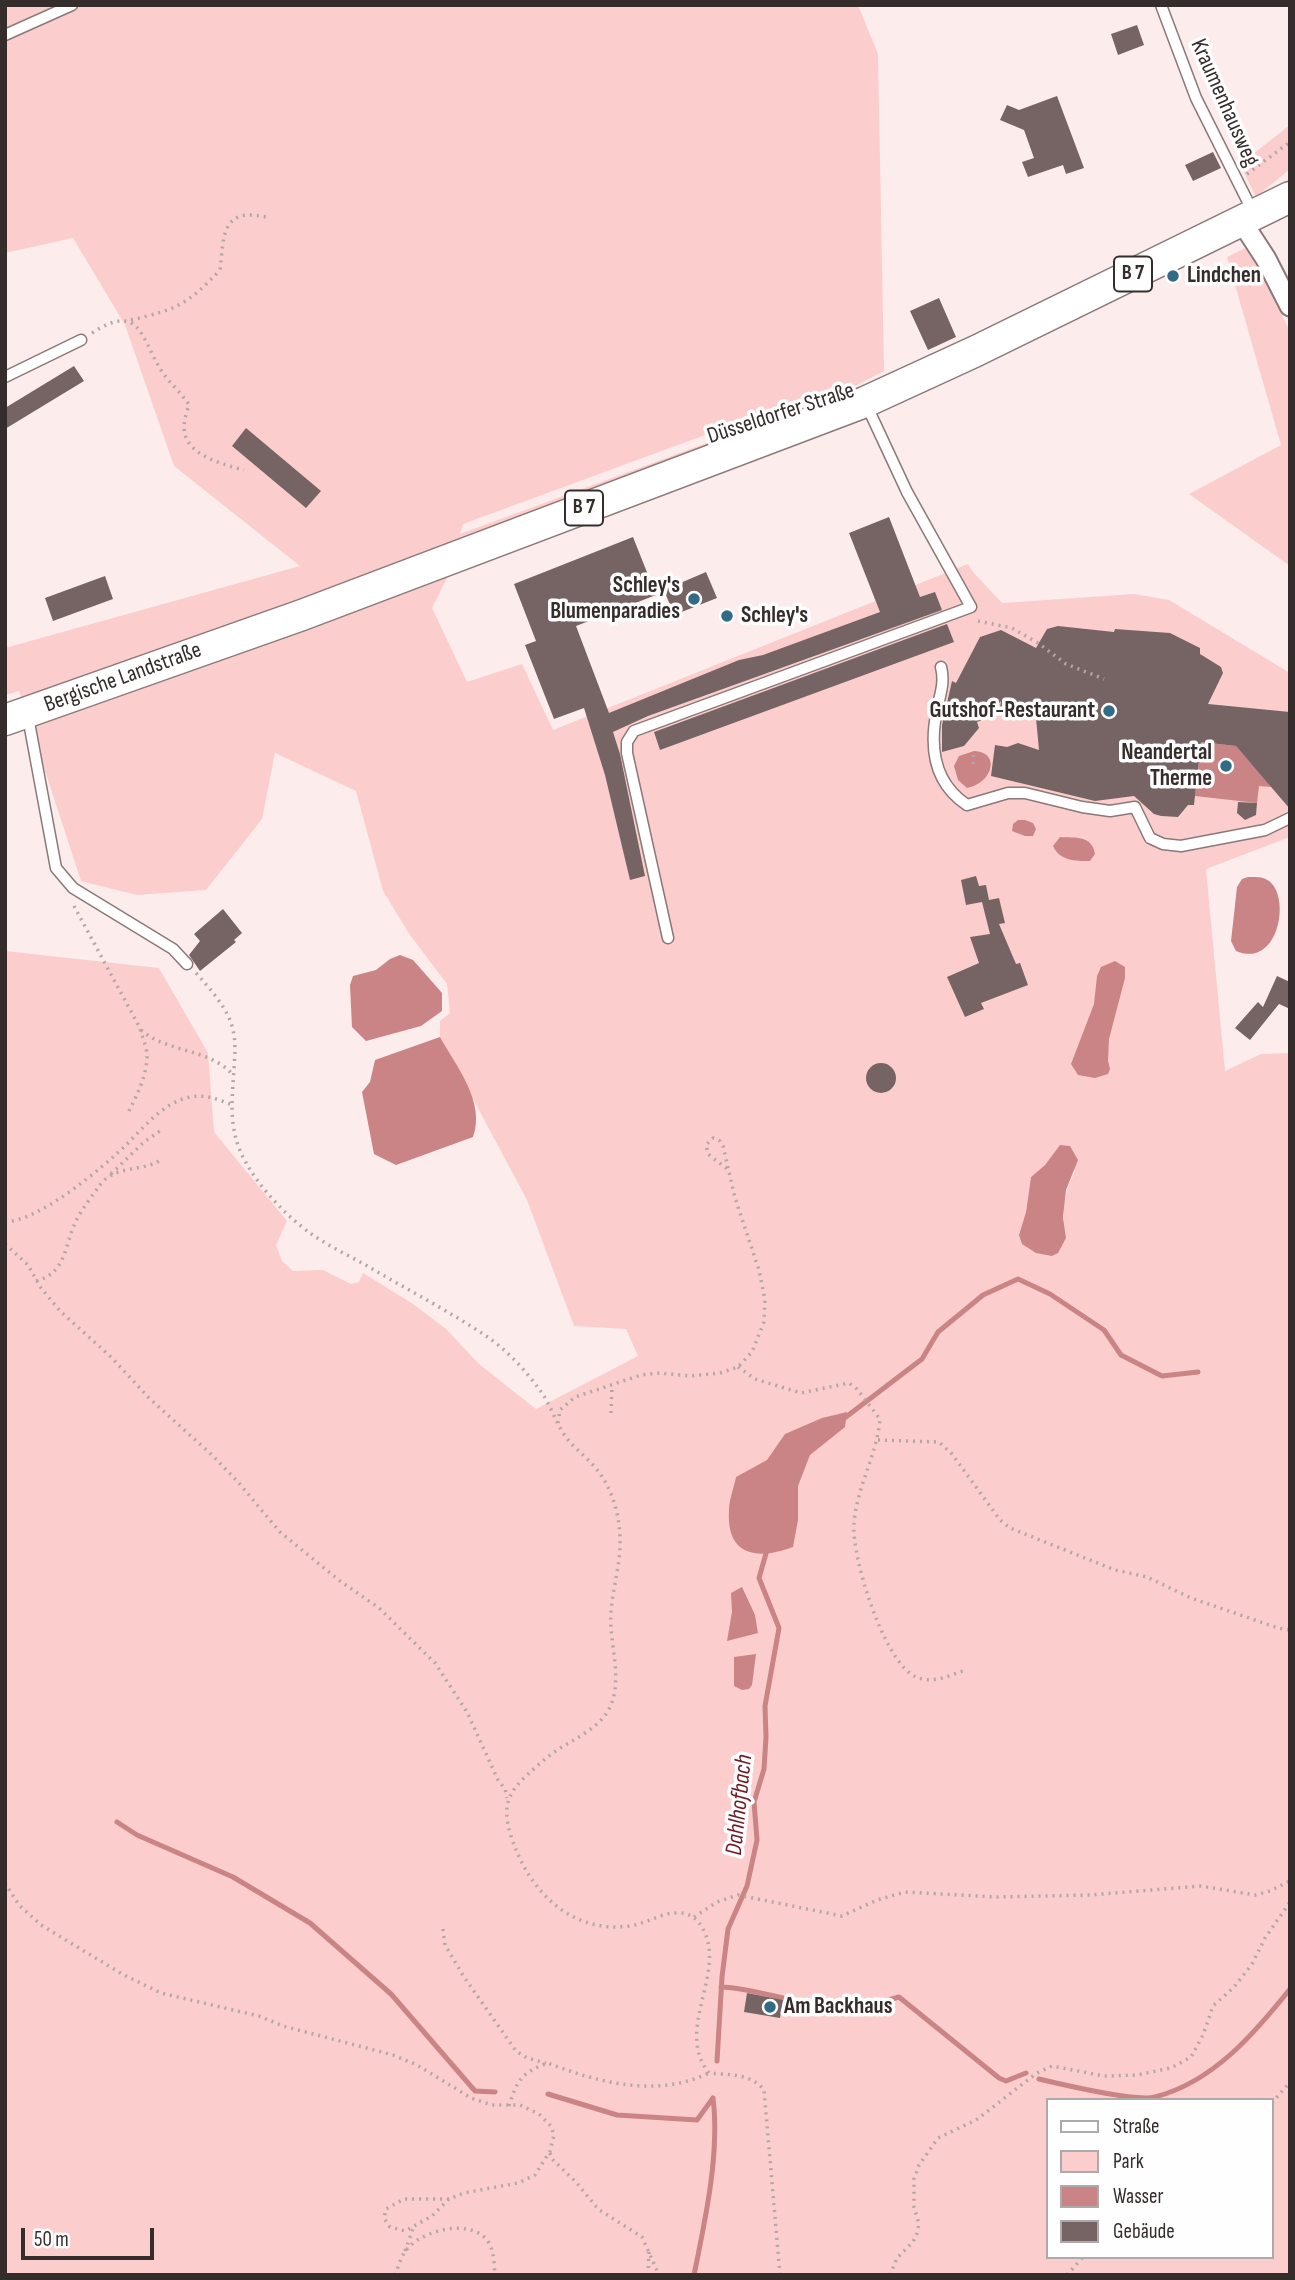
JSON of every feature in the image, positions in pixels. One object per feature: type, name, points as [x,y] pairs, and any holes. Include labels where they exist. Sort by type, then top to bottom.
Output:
[{"type":"main road","name":"Düsseldorfer Straße","points":[[241,636],[865,402],[1290,197]]},
{"type":"main road","name":"Bergische Landstraße","points":[[16,716],[241,636]]},
{"type":"street","points":[[1248,219],[1290,306]]},
{"type":"lane","points":[[5,35],[72,5]]},
{"type":"lane","name":"Kraumenhausweg","points":[[1161,5],[1196,98],[1238,182],[1248,219]]},
{"type":"lane","points":[[5,376],[81,340]]},
{"type":"lane","points":[[668,938],[627,753],[627,742],[634,731],[971,607],[913,503],[865,402]]},
{"type":"lane","points":[[941,667],[944,679],[934,729],[935,755],[940,778],[952,794],[967,805],[1008,793],[1025,793],[1110,811],[1136,807],[1150,838],[1163,844],[1181,846],[1265,830],[1290,818]]},
{"type":"lane","points":[[16,716],[56,868],[73,888],[173,948],[187,964]]},
{"type":"path","points":[[1238,182],[1256,165],[1290,142]]},
{"type":"path","points":[[81,340],[110,324],[176,308],[220,270],[221,246],[226,226],[236,218],[249,214],[266,217]]},
{"type":"path","points":[[129,321],[144,335],[161,370],[188,405],[184,426],[191,446],[215,460],[244,470]]},
{"type":"path","points":[[978,621],[1012,628],[1066,664],[1104,679]]},
{"type":"path","points":[[973,764],[974,751]]},
{"type":"path","points":[[63,878],[71,900],[140,1028],[147,1056],[140,1089],[127,1115]]},
{"type":"path","points":[[187,964],[220,1001],[235,1030],[236,1059],[232,1105],[234,1130],[240,1150],[271,1198],[309,1233],[490,1338],[537,1387],[572,1445],[604,1478],[617,1508],[620,1549],[611,1625],[616,1685],[614,1695],[605,1716],[583,1735],[544,1759],[516,1784],[507,1800]]},
{"type":"path","points":[[140,1028],[152,1039],[218,1063],[233,1075]]},
{"type":"path","points":[[5,1222],[37,1212],[64,1195],[105,1164],[150,1121],[172,1105],[189,1097],[206,1096],[232,1105]]},
{"type":"path","points":[[36,1281],[48,1278],[58,1268],[75,1223],[105,1180],[144,1142],[160,1131]]},
{"type":"path","points":[[558,1423],[560,1410],[567,1402],[641,1375],[660,1373],[709,1376],[738,1367],[757,1343],[764,1322],[765,1300],[759,1270],[727,1169],[723,1146],[713,1138],[706,1145],[708,1154],[727,1169]]},
{"type":"path","points":[[105,1180],[126,1169],[159,1161]]},
{"type":"path","points":[[5,1244],[29,1265],[36,1281],[60,1311],[111,1357],[150,1399],[238,1482],[280,1532],[340,1581],[379,1608],[435,1663],[458,1695],[498,1780],[505,1789],[508,1823],[520,1859],[530,1879],[549,1901],[561,1910],[599,1924],[617,1926],[633,1926],[672,1913],[694,1917],[708,1944],[705,1989],[696,2037],[698,2058],[709,2073]]},
{"type":"path","points":[[738,1367],[755,1379],[794,1392],[819,1391],[849,1383],[857,1389],[880,1419],[878,1440],[859,1492],[853,1532],[866,1590],[880,1629],[898,1661],[910,1674],[919,1679],[934,1680],[963,1671]]},
{"type":"path","points":[[611,1413],[612,1385]]},
{"type":"path","points":[[878,1440],[939,1442],[952,1454],[1000,1520],[1021,1534],[1115,1570],[1147,1577],[1191,1598],[1290,1630]]},
{"type":"path","points":[[694,1917],[717,1902],[738,1895],[842,1916],[877,1900],[905,1892],[996,1897],[1076,1896],[1201,1886],[1255,1895],[1290,1881]]},
{"type":"path","points":[[5,1883],[19,1905],[41,1925],[122,1974],[161,1993],[259,2017],[283,2026],[393,2055],[417,2065],[471,2098],[492,2105],[520,2105],[546,2120],[554,2135],[550,2151],[540,2169],[528,2179],[464,2193],[449,2199],[404,2199],[386,2209],[384,2218],[390,2227],[405,2231],[412,2229],[432,2216],[449,2199]]},
{"type":"path","points":[[890,2275],[897,2258],[913,2242],[917,2233],[919,2224],[914,2207],[914,2179],[919,2165],[939,2138],[976,2120],[1037,2073],[1052,2066],[1104,2076],[1137,2075],[1171,2068],[1191,2057],[1203,2035],[1213,2006],[1234,1987],[1252,1964],[1265,1938],[1290,1902]]},
{"type":"path","points":[[443,1929],[445,1945],[504,2037],[516,2051],[527,2058],[576,2074],[642,2087],[677,2085],[709,2073],[745,2076],[760,2084],[764,2090],[780,2275]]},
{"type":"path","points":[[509,2106],[520,2078],[532,2069],[548,2063]]},
{"type":"path","points":[[1274,2101],[1290,2082]]},
{"type":"path","points":[[550,2151],[552,2159],[598,2209],[642,2237],[659,2275]]},
{"type":"path","points":[[396,2275],[412,2229]]},
{"type":"path","points":[[404,2253],[419,2240],[438,2231],[473,2231],[490,2244],[495,2275]]},
{"type":"path","points":[[648,2250],[648,2275]]},
{"type":"path","points":[[1067,2275],[1081,2259]]},
{"type":"green space","points":[[5,5],[858,5],[878,54],[884,371],[857,385],[765,413],[463,524],[460,534],[799,409],[843,396],[457,545],[447,578],[432,608],[467,682],[522,664],[553,730],[968,564],[1002,603],[1134,594],[1169,600],[1290,673],[1290,837],[1206,869],[1225,1071],[1261,1054],[1290,1053],[1290,2275],[5,2275],[5,951],[159,968],[208,1053],[214,1132],[287,1221],[276,1245],[282,1261],[293,1271],[323,1270],[351,1284],[359,1282],[363,1273],[413,1304],[446,1329],[479,1364],[536,1409],[638,1356],[626,1329],[574,1326],[527,1200],[440,1037],[440,1021],[450,1013],[447,984],[410,935],[383,891],[356,791],[275,753],[262,819],[206,890],[137,895],[81,881],[19,691],[5,695],[5,648],[300,566],[174,466],[125,325],[73,238],[5,253]],"holes":[[[1060,1146],[1075,1171],[1064,1203],[1066,1238],[1019,1235],[1026,1212],[1031,1177]]]},
{"type":"green space","points":[[1290,125],[1290,169],[1256,197],[1240,164]]},
{"type":"green space","points":[[1250,246],[1290,332],[1290,566],[1189,494],[1281,445],[1227,257]]},
{"type":"water","name":"Neandertal Therme","points":[[1201,742],[1236,746],[1272,787],[1259,786],[1257,803],[1195,796]]},
{"type":"water","points":[[974,751],[988,756],[990,768],[983,780],[967,788],[958,780],[954,766],[959,756]]},
{"type":"water","points":[[1018,820],[1033,823],[1036,829],[1033,836],[1012,831],[1013,824]]},
{"type":"water","points":[[1060,837],[1087,841],[1095,854],[1090,861],[1064,857],[1053,846]]},
{"type":"water","points":[[1248,877],[1269,881],[1276,889],[1280,915],[1271,941],[1262,950],[1251,954],[1236,951],[1231,941],[1237,887],[1242,879]]},
{"type":"water","points":[[400,955],[413,960],[442,993],[442,1011],[421,1026],[366,1041],[352,1027],[350,985],[353,976],[376,970]]},
{"type":"water","points":[[1115,961],[1125,967],[1125,978],[1109,1039],[1110,1069],[1108,1074],[1095,1078],[1078,1075],[1071,1064],[1094,1004],[1097,976],[1101,967]]},
{"type":"water","points":[[440,1037],[461,1072],[472,1098],[476,1111],[473,1137],[396,1165],[374,1154],[362,1092],[370,1082],[375,1060]]},
{"type":"water","points":[[1060,1145],[1070,1146],[1078,1160],[1066,1190],[1063,1217],[1066,1238],[1058,1253],[1052,1256],[1036,1253],[1022,1244],[1019,1235],[1026,1212],[1031,1177],[1045,1165]]},
{"type":"water","points":[[847,1412],[845,1427],[810,1455],[798,1486],[798,1520],[793,1547],[757,1553],[739,1546],[729,1526],[729,1506],[736,1477],[767,1460],[785,1434],[822,1418]]},
{"type":"water","points":[[742,1587],[755,1615],[758,1633],[727,1641],[732,1612],[731,1593]]},
{"type":"water","points":[[756,1654],[752,1685],[749,1689],[742,1690],[734,1686],[734,1657]]},
{"type":"building","points":[[1137,25],[1144,45],[1118,55],[1111,34]]},
{"type":"building","points":[[1057,96],[1084,168],[1066,174],[1063,165],[1028,177],[1022,162],[1034,158],[1024,130],[1000,120],[1007,105],[1019,110]]},
{"type":"building","points":[[1213,152],[1221,168],[1193,181],[1185,165]]},
{"type":"building","points":[[939,298],[956,337],[928,350],[910,311]]},
{"type":"building","points":[[74,366],[84,381],[5,429],[5,408]]},
{"type":"building","points":[[246,428],[321,491],[306,508],[232,446]]},
{"type":"building","points":[[889,517],[920,597],[935,592],[942,610],[648,716],[613,732],[645,876],[630,880],[605,775],[584,708],[554,719],[525,645],[536,641],[514,584],[633,537],[656,595],[576,626],[609,713],[739,660],[763,655],[880,612],[849,533]]},
{"type":"building","points":[[706,572],[717,598],[674,615],[664,590]]},
{"type":"building","points":[[105,576],[113,599],[53,621],[45,598]]},
{"type":"building","points":[[947,624],[954,642],[660,750],[654,732]]},
{"type":"building","points":[[1058,626],[1114,632],[1115,629],[1170,633],[1200,648],[1200,654],[1221,667],[1223,673],[1208,704],[1290,712],[1290,809],[1236,746],[1201,742],[1194,805],[1188,805],[1178,817],[1154,814],[1134,796],[1095,801],[991,776],[995,745],[1007,747],[1018,743],[1039,750],[1036,718],[1000,708],[1001,701],[996,707],[979,703],[984,719],[977,722],[979,728],[964,746],[942,752],[942,725],[952,681],[956,683],[980,637],[1001,630],[1036,648],[1047,629]]},
{"type":"building","points":[[1238,802],[1257,803],[1256,815],[1245,820],[1237,813]]},
{"type":"building","points":[[976,876],[979,886],[986,885],[989,900],[999,898],[1005,923],[999,924],[1016,964],[1020,963],[1028,985],[981,1003],[984,1009],[965,1017],[947,977],[979,963],[970,937],[990,934],[982,902],[966,905],[961,880]]},
{"type":"building","points":[[223,909],[242,933],[234,940],[236,942],[200,971],[189,955],[200,941],[194,934]]},
{"type":"building","points":[[1277,976],[1290,982],[1290,1009],[1279,1004],[1250,1040],[1235,1028],[1258,1002],[1263,1007]]},
{"type":"building","points":[[881,1063],[892,1067],[896,1078],[892,1089],[881,1093],[870,1089],[866,1078],[870,1067]]},
{"type":"building","name":"Am Backhaus","points":[[747,1993],[783,2000],[780,2018],[744,2012]]},
{"type":"waterway","points":[[842,1420],[922,1359],[938,1332],[983,1295],[1018,1279],[1050,1294],[1104,1330],[1121,1355],[1162,1376],[1198,1372]]},
{"type":"waterway","name":"Dahlhofbach","points":[[717,2061],[728,1929],[747,1886],[757,1840],[754,1802],[764,1769],[765,1706],[779,1628],[759,1578],[767,1550]]},
{"type":"waterway","points":[[117,1822],[137,1835],[233,1877],[310,1923],[391,1994],[475,2091],[495,2092]]},
{"type":"waterway","points":[[721,1987],[827,2005],[862,2005],[899,1997],[999,2078],[1006,2081],[1026,2073]]},
{"type":"waterway","points":[[1039,2079],[1132,2097],[1155,2097],[1176,2090],[1196,2080],[1231,2054],[1262,2023],[1290,1989]]},
{"type":"waterway","points":[[548,2094],[617,2115],[697,2120],[713,2098]]},
{"type":"waterway","name":"Dahlhofbach","points":[[694,2275],[713,2164],[713,2098]]},
{"type":"place","name":"Lindchen","points":[[1173,276]]},
{"type":"place","name":"Schley's Blumenparadies","points":[[694,599]]},
{"type":"place","name":"Schley's","points":[[727,616]]},
{"type":"place","name":"Gutshof-Restaurant","points":[[1109,711]]},
{"type":"place","name":"Neandertal Therme","points":[[1226,766]]},
{"type":"place","name":"Am Backhaus","points":[[770,2007]]}]
